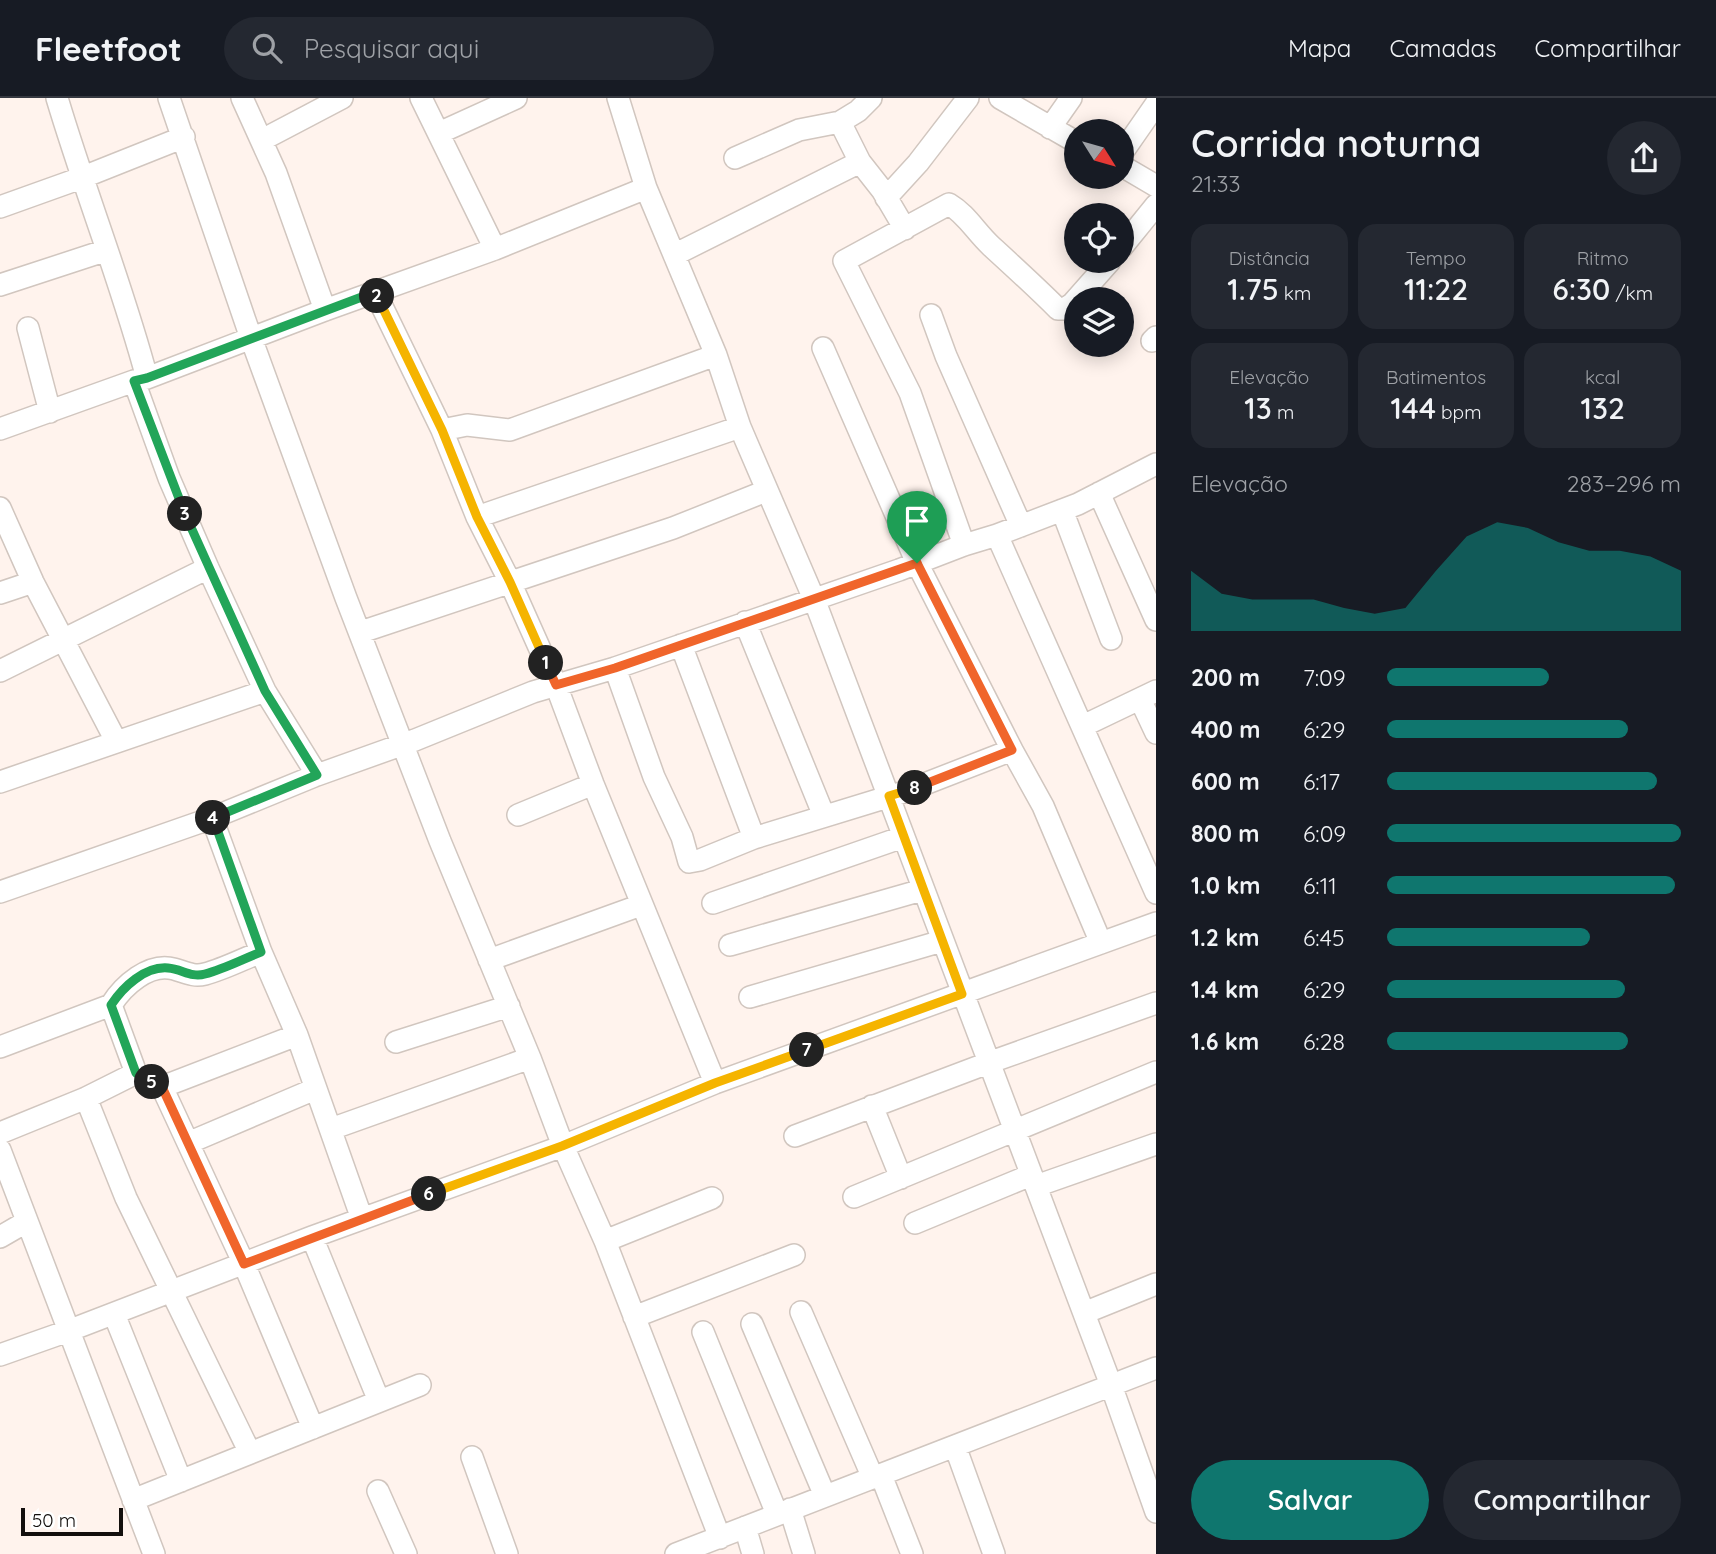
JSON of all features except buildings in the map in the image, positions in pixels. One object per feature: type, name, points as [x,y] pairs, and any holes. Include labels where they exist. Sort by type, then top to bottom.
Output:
[{"type":"street","points":[[57,98],[131,319],[141,380],[169,478],[265,691],[317,775]]},
{"type":"street","points":[[169,98],[251,338],[346,598],[530,1058],[562,1146],[605,1241],[720,1538]]},
{"type":"street","points":[[242,98],[262,140],[325,310]]},
{"type":"street","points":[[262,140],[342,98]]},
{"type":"street","points":[[421,98],[495,249]]},
{"type":"street","points":[[439,133],[516,98]]},
{"type":"street","points":[[618,98],[646,188],[716,355],[740,427],[766,491],[814,599],[1111,1385],[1156,1512]]},
{"type":"street","points":[[735,158],[799,130],[840,122],[858,111],[871,98]]},
{"type":"street","points":[[886,198],[919,163],[968,98]]},
{"type":"street","points":[[1000,98],[1064,136]]},
{"type":"street","points":[[1049,128],[1071,98]]},
{"type":"street","points":[[1134,136],[1156,104]]},
{"type":"street","points":[[840,122],[860,162],[905,229]]},
{"type":"street","points":[[0,207],[184,137]]},
{"type":"street","points":[[674,255],[860,162]]},
{"type":"street","points":[[1134,173],[1156,186]]},
{"type":"street","points":[[0,429],[141,380],[495,249],[646,188]]},
{"type":"street","points":[[964,544],[910,393],[844,261],[949,204],[1058,309],[1072,304],[1099,273]]},
{"type":"street","points":[[1134,232],[1156,205]]},
{"type":"street","points":[[0,285],[107,250]]},
{"type":"street","points":[[375,292],[442,430],[477,517],[510,582],[556,685],[641,905],[715,1083]]},
{"type":"street","points":[[932,315],[946,356],[1021,526]]},
{"type":"street","points":[[28,328],[50,412]]},
{"type":"street","points":[[823,348],[917,563],[1043,806],[1101,943]]},
{"type":"street","points":[[442,430],[467,425],[510,430],[716,355]]},
{"type":"street","points":[[477,517],[740,427]]},
{"type":"street","points":[[0,892],[212,818],[533,692],[615,668],[917,563],[964,544],[997,535],[1062,510],[1156,464]]},
{"type":"street","points":[[361,632],[673,528],[766,491]]},
{"type":"street","points":[[1099,493],[1156,620]]},
{"type":"street","points":[[0,508],[33,582],[116,741]]},
{"type":"street","points":[[1062,510],[1111,639]]},
{"type":"street","points":[[997,535],[1156,893]]},
{"type":"street","points":[[0,671],[208,569]]},
{"type":"street","points":[[0,593],[33,582]]},
{"type":"street","points":[[746,622],[824,816]]},
{"type":"street","points":[[681,645],[754,838]]},
{"type":"street","points":[[615,668],[654,777],[682,837],[689,862],[754,838],[904,792],[1012,750]]},
{"type":"street","points":[[0,782],[265,691]]},
{"type":"street","points":[[1083,726],[1148,695],[1156,733]]},
{"type":"street","points":[[518,815],[593,784]]},
{"type":"street","points":[[212,818],[261,952],[298,1035],[362,1219]]},
{"type":"street","points":[[713,903],[903,837]]},
{"type":"street","points":[[730,946],[922,890]]},
{"type":"street","points":[[489,960],[641,905]]},
{"type":"street","points":[[0,1355],[562,1146],[715,1083],[1156,923]]},
{"type":"street","points":[[750,997],[942,941]]},
{"type":"street","points":[[0,1047],[111,1005],[121,990],[136,978],[157,969],[170,968],[193,976],[206,974],[261,952]]},
{"type":"street","points":[[795,1136],[1156,1003]]},
{"type":"street","points":[[111,1005],[136,1073],[162,1087],[244,1264],[313,1427]]},
{"type":"street","points":[[396,1042],[509,1006]]},
{"type":"street","points":[[162,1087],[298,1035]]},
{"type":"street","points":[[331,1129],[530,1058]]},
{"type":"street","points":[[854,1197],[1156,1072]]},
{"type":"street","points":[[0,1133],[86,1098],[136,1073]]},
{"type":"street","points":[[188,1143],[315,1089]]},
{"type":"street","points":[[86,1098],[125,1198],[250,1453]]},
{"type":"street","points":[[872,1106],[901,1178]]},
{"type":"street","points":[[915,1223],[1033,1181],[1156,1144]]},
{"type":"street","points":[[0,1150],[5,1179],[26,1222],[154,1554]]},
{"type":"street","points":[[605,1241],[712,1198]]},
{"type":"street","points":[[0,1237],[26,1222]]},
{"type":"street","points":[[312,1237],[379,1401]]},
{"type":"street","points":[[634,1317],[794,1255]]},
{"type":"street","points":[[1084,1313],[1156,1284]]},
{"type":"street","points":[[801,1312],[912,1554]]},
{"type":"street","points":[[114,1314],[181,1481]]},
{"type":"street","points":[[752,1324],[825,1496]]},
{"type":"street","points":[[703,1332],[804,1554]]},
{"type":"street","points":[[676,1554],[700,1550],[745,1527],[1156,1368]]},
{"type":"street","points":[[133,1500],[420,1385]]},
{"type":"street","points":[[955,1446],[994,1554]]},
{"type":"street","points":[[472,1457],[507,1554]]},
{"type":"street","points":[[378,1491],[406,1554]]},
{"type":"street","points":[[745,1527],[753,1554]]},
{"type":"route","points":[[375,292],[442,430],[477,517],[510,582],[556,685],[615,668],[917,563],[1012,750],[889,796],[962,994],[715,1083],[562,1146],[244,1264],[162,1087],[136,1073],[111,1005],[121,990],[136,978],[157,969],[170,968],[193,976],[206,974],[261,952],[212,818],[317,775],[265,691],[208,569],[169,478],[134,381],[375,292]]}]
